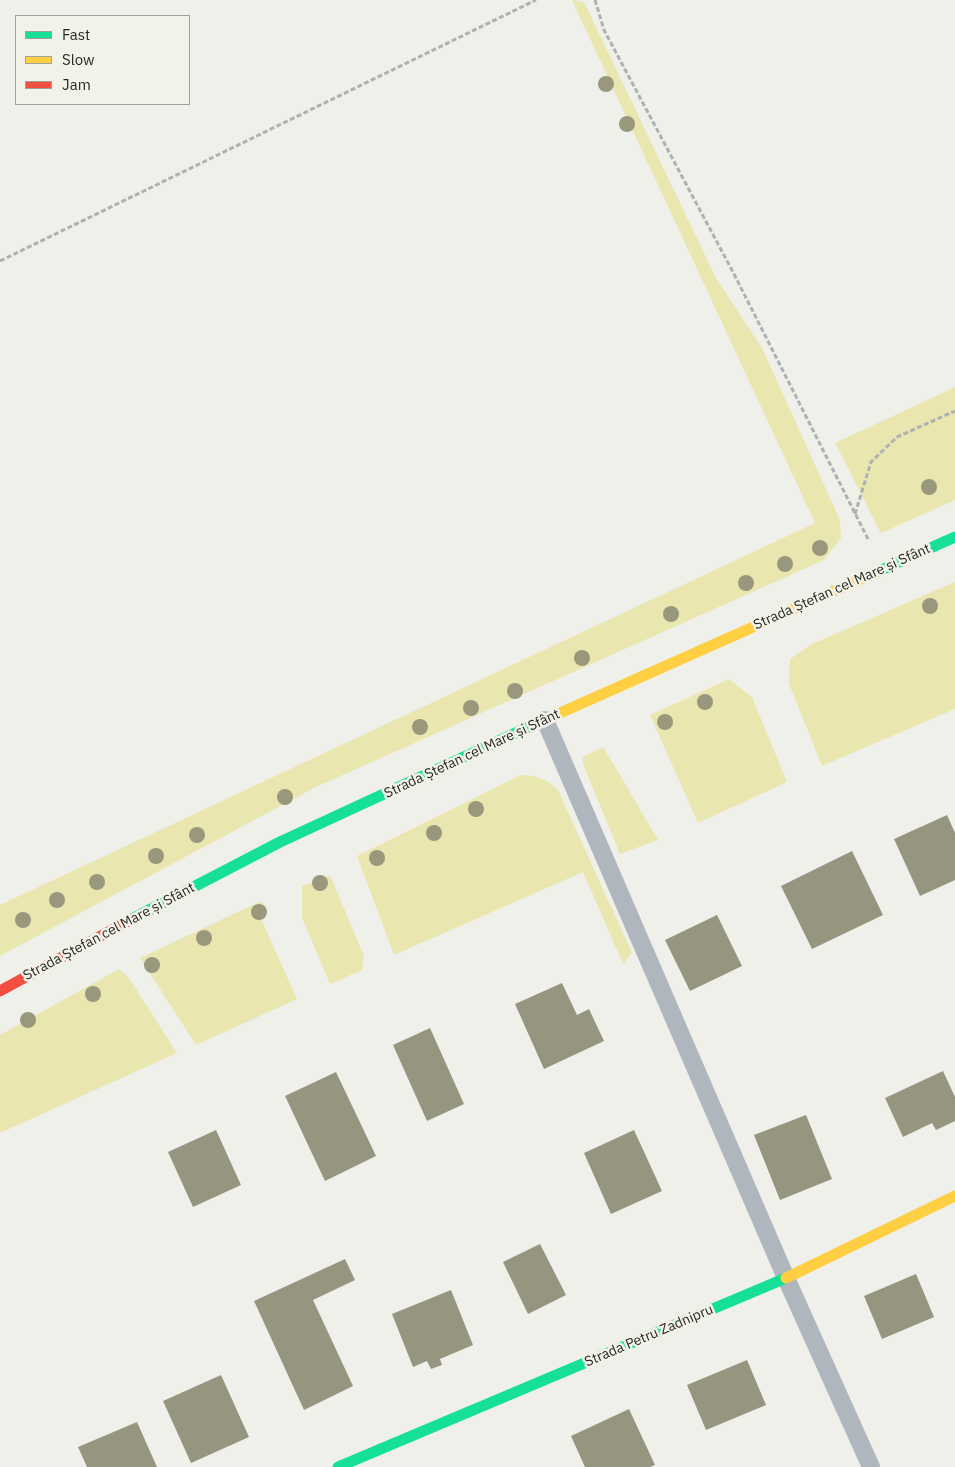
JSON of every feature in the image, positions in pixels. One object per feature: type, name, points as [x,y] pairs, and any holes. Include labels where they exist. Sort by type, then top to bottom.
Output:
[{"type":"main road","name":"Strada Ștefan cel Mare și Sfânt","points":[[0,991],[172,897],[280,842],[545,720],[955,537]]},
{"type":"main road","name":"Strada Petru Zadnipru","points":[[338,1467],[786,1278],[955,1196]]},
{"type":"lane","points":[[545,720],[786,1278],[871,1467]]},
{"type":"path","points":[[0,262],[536,0]]},
{"type":"path","points":[[595,0],[604,30],[734,274],[883,569]]},
{"type":"path","points":[[855,514],[870,462],[897,437],[955,411]]},
{"type":"shaded area","points":[[572,0],[584,2],[716,278],[762,348],[840,520],[841,538],[824,560],[316,787],[0,956],[0,905],[815,523]]},
{"type":"shaded area","points":[[955,387],[955,500],[881,533],[835,443]]},
{"type":"shaded area","points":[[955,582],[955,709],[822,766],[789,684],[790,659],[812,644]]},
{"type":"shaded area","points":[[729,679],[752,697],[787,782],[698,823],[650,715]]},
{"type":"shaded area","points":[[603,747],[658,840],[620,854],[583,764],[583,757]]},
{"type":"shaded area","points":[[521,775],[534,776],[549,782],[558,790],[632,953],[623,964],[583,872],[394,955],[357,856]]},
{"type":"shaded area","points":[[330,875],[364,956],[362,970],[330,984],[302,918],[302,886]]},
{"type":"shaded area","points":[[261,901],[267,913],[261,919],[297,999],[196,1045],[140,958]]},
{"type":"shaded area","points":[[119,969],[129,978],[177,1053],[0,1133],[0,1035]]},
{"type":"building","points":[[947,815],[955,833],[955,880],[920,896],[894,839]]},
{"type":"building","points":[[852,851],[883,915],[812,949],[781,886]]},
{"type":"building","points":[[717,915],[742,966],[690,991],[665,940]]},
{"type":"building","points":[[562,983],[577,1015],[589,1009],[604,1041],[544,1069],[515,1004]]},
{"type":"building","points":[[430,1028],[464,1104],[427,1121],[393,1045]]},
{"type":"building","points":[[943,1071],[955,1097],[955,1121],[936,1130],[932,1123],[903,1137],[885,1098]]},
{"type":"building","points":[[336,1072],[376,1156],[325,1181],[285,1096]]},
{"type":"building","points":[[806,1115],[832,1179],[780,1200],[754,1135]]},
{"type":"building","points":[[216,1130],[241,1185],[193,1207],[168,1152]]},
{"type":"building","points":[[634,1130],[662,1191],[611,1214],[584,1153]]},
{"type":"building","points":[[540,1244],[566,1295],[528,1314],[503,1262]]},
{"type":"building","points":[[345,1259],[355,1280],[313,1300],[353,1386],[304,1410],[254,1301]]},
{"type":"building","points":[[916,1274],[934,1317],[882,1339],[864,1296]]},
{"type":"building","points":[[451,1290],[473,1345],[440,1359],[442,1365],[431,1369],[427,1361],[413,1367],[392,1314]]},
{"type":"building","points":[[747,1360],[766,1405],[706,1430],[687,1385]]},
{"type":"building","points":[[221,1375],[249,1437],[191,1463],[163,1401]]},
{"type":"building","points":[[629,1409],[655,1465],[650,1467],[585,1467],[571,1436]]},
{"type":"building","points":[[137,1422],[157,1467],[87,1467],[78,1447]]},
{"type":"traffic: fast","points":[[879,571],[955,537]]},
{"type":"traffic: fast","points":[[132,919],[280,842],[533,725]]},
{"type":"traffic: fast","points":[[338,1467],[786,1278]]},
{"type":"traffic: slow","points":[[533,725],[879,571]]},
{"type":"traffic: slow","points":[[786,1278],[955,1196]]},
{"type":"traffic: jam","points":[[0,991],[132,919]]}]
